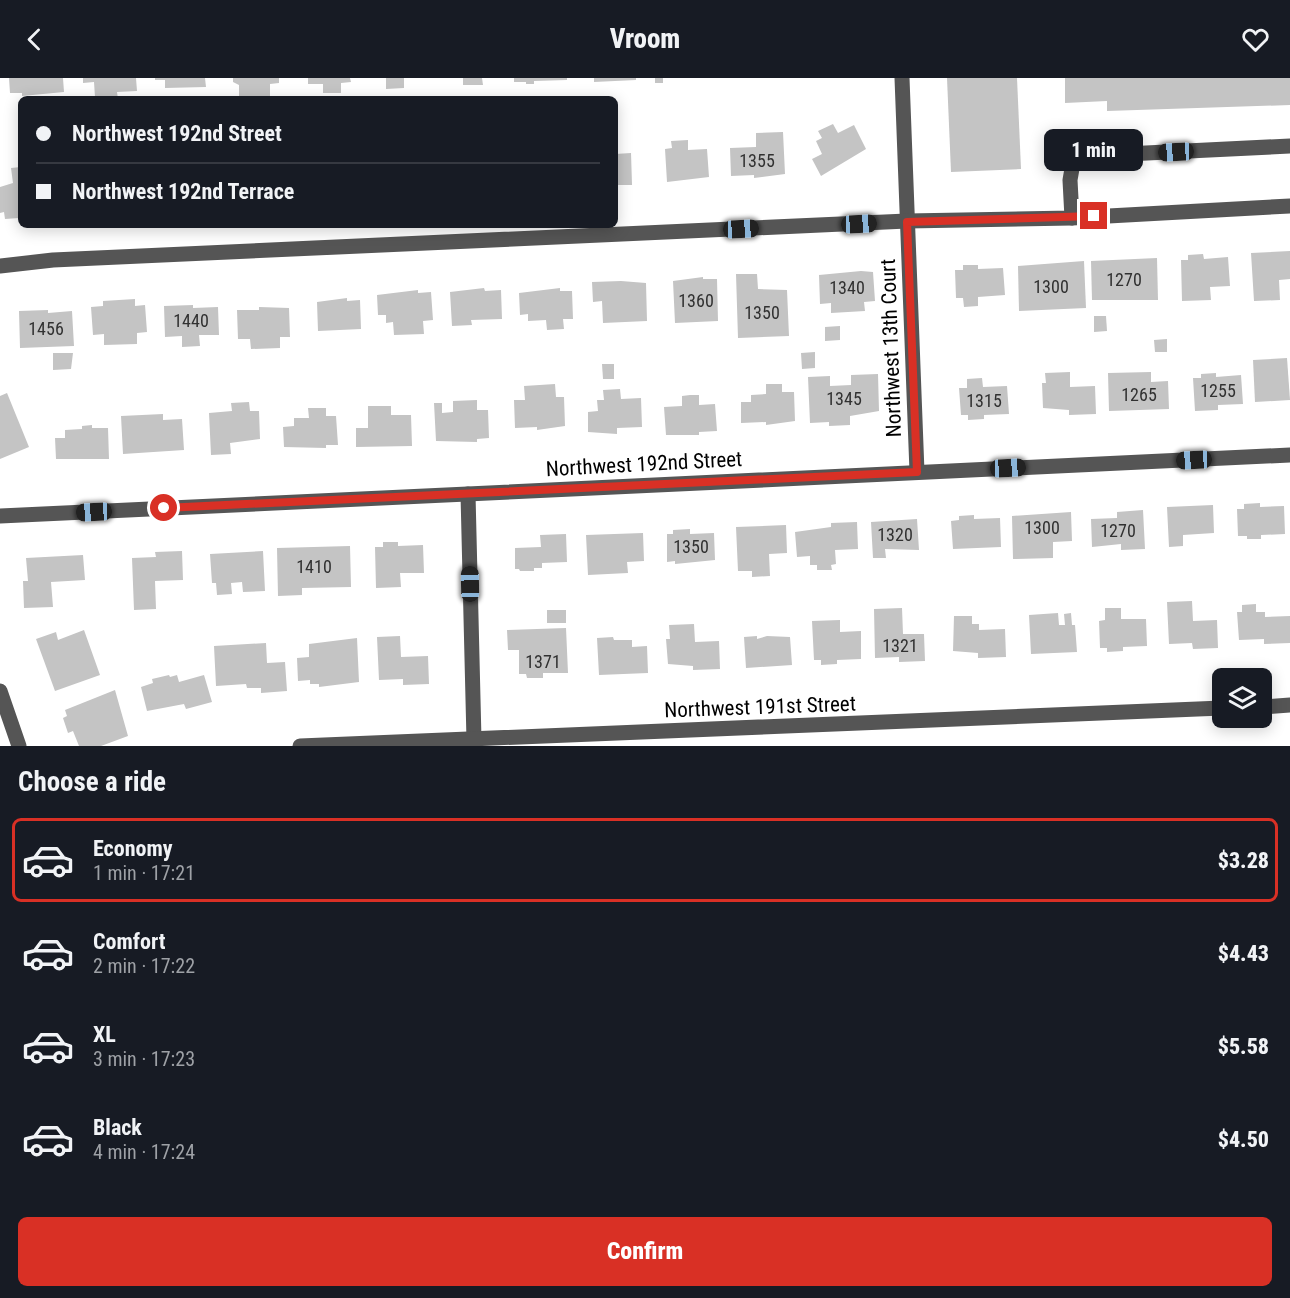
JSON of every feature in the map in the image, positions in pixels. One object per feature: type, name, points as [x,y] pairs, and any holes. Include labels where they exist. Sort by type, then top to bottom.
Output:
[{"type":"street","name":"Northwest 13th Court","points":[[902,78],[917,472]]},
{"type":"street","points":[[1072,218],[1070,180],[1073,163],[1085,156],[1290,146]]},
{"type":"street","points":[[0,266],[65,260],[907,222],[1072,218],[1290,206]]},
{"type":"street","name":"Northwest 192nd Street","points":[[0,516],[1290,455]]},
{"type":"street","points":[[468,494],[474,740]]},
{"type":"street","points":[[0,691],[19,746]]},
{"type":"street","points":[[1272,706],[1290,705]]},
{"type":"street","name":"Northwest 191st Street","points":[[300,746],[1212,708]]},
{"type":"building","points":[[9,78],[63,78],[64,92],[22,96],[22,93],[10,93]]},
{"type":"building","points":[[83,78],[136,78],[137,91],[117,92],[118,96],[95,96],[94,82],[83,83]]},
{"type":"building","points":[[155,78],[205,78],[206,87],[165,88],[165,80],[155,80]]},
{"type":"building","points":[[233,78],[279,78],[279,83],[270,84],[270,96],[239,96],[239,85],[233,82]]},
{"type":"building","points":[[308,78],[350,78],[351,82],[341,83],[341,93],[323,93],[323,84],[308,84]]},
{"type":"building","points":[[386,78],[404,78],[404,88],[386,89]]},
{"type":"building","points":[[463,78],[482,78],[483,85],[463,85]]},
{"type":"building","points":[[514,78],[567,78],[567,80],[534,81],[534,84],[526,84],[526,82],[514,82]]},
{"type":"building","points":[[594,78],[636,78],[636,80],[594,82]]},
{"type":"building","points":[[655,78],[663,78],[663,83],[655,83]]},
{"type":"building","points":[[947,78],[1017,78],[1021,169],[951,172]]},
{"type":"building","points":[[1065,78],[1290,78],[1290,105],[1107,111],[1107,101],[1065,103]]},
{"type":"building","points":[[833,124],[838,133],[854,125],[866,149],[821,176],[812,159],[822,154],[816,141],[822,138],[818,131]]},
{"type":"building","points":[[783,132],[785,174],[754,178],[754,175],[731,176],[730,148],[756,147],[756,133]]},
{"type":"building","points":[[688,140],[688,150],[707,149],[709,177],[667,182],[665,149],[672,148],[671,141]]},
{"type":"building","points":[[631,153],[632,185],[618,185],[618,154]]},
{"type":"building","points":[[18,167],[18,218],[5,219],[4,212],[0,213],[0,187],[13,183],[11,168]]},
{"type":"building","points":[[1290,251],[1290,279],[1279,280],[1280,300],[1254,301],[1251,253]]},
{"type":"building","points":[[1203,254],[1204,259],[1228,257],[1230,286],[1210,287],[1211,300],[1182,301],[1181,260],[1188,260],[1188,255]]},
{"type":"building","points":[[1157,258],[1158,300],[1092,300],[1091,261]]},
{"type":"building","points":[[1084,261],[1086,308],[1019,311],[1018,266]]},
{"type":"building","points":[[963,265],[978,265],[978,269],[1003,268],[1005,295],[978,297],[978,306],[964,307],[963,298],[956,298],[955,270],[963,270]]},
{"type":"building","points":[[873,272],[875,301],[864,302],[865,311],[831,313],[831,303],[820,304],[819,275]]},
{"type":"building","points":[[736,274],[757,274],[758,289],[787,290],[789,336],[738,338]]},
{"type":"building","points":[[703,277],[703,279],[717,279],[718,321],[675,323],[673,281]]},
{"type":"building","points":[[592,282],[646,283],[647,321],[603,323],[602,301],[593,302]]},
{"type":"building","points":[[484,288],[485,291],[501,290],[502,319],[471,320],[472,325],[452,326],[450,292]]},
{"type":"building","points":[[560,288],[560,291],[572,291],[573,319],[563,319],[564,329],[547,330],[546,320],[528,321],[528,314],[520,315],[519,293]]},
{"type":"building","points":[[418,290],[418,293],[431,292],[433,320],[423,321],[424,334],[394,335],[393,322],[386,323],[386,315],[378,315],[377,295]]},
{"type":"building","points":[[347,298],[347,301],[360,300],[361,329],[318,331],[317,302]]},
{"type":"building","points":[[135,299],[135,306],[145,305],[147,332],[137,333],[137,344],[104,345],[104,334],[93,335],[91,307],[103,306],[103,301]]},
{"type":"building","points":[[193,305],[193,308],[218,307],[219,335],[199,335],[200,346],[182,347],[182,336],[165,337],[164,306]]},
{"type":"building","points":[[259,307],[289,308],[290,337],[280,337],[280,348],[251,349],[250,339],[238,339],[237,310],[259,310]]},
{"type":"building","points":[[48,310],[48,313],[72,311],[74,346],[20,348],[19,311]]},
{"type":"building","points":[[1094,316],[1106,316],[1107,331],[1094,332]]},
{"type":"building","points":[[840,326],[840,340],[825,341],[825,327]]},
{"type":"building","points":[[1167,339],[1167,352],[1155,352],[1154,340]]},
{"type":"building","points":[[815,352],[815,368],[802,369],[801,353]]},
{"type":"building","points":[[53,353],[73,353],[71,369],[53,370]]},
{"type":"building","points":[[1287,358],[1290,400],[1255,402],[1253,360]]},
{"type":"building","points":[[602,364],[614,364],[614,379],[603,379]]},
{"type":"building","points":[[1070,372],[1070,387],[1095,386],[1096,414],[1069,415],[1069,410],[1043,408],[1042,383],[1046,383],[1045,373]]},
{"type":"building","points":[[1151,372],[1151,382],[1168,381],[1169,409],[1109,411],[1108,373]]},
{"type":"building","points":[[1216,373],[1216,377],[1241,375],[1243,404],[1218,405],[1218,410],[1195,411],[1193,378],[1201,378],[1201,374]]},
{"type":"building","points":[[878,374],[879,411],[850,416],[850,425],[829,426],[829,422],[810,423],[808,377],[830,376],[830,386],[851,385],[851,375]]},
{"type":"building","points":[[982,378],[983,387],[1007,386],[1009,414],[984,415],[984,419],[968,420],[968,415],[961,415],[959,388],[967,388],[967,379]]},
{"type":"building","points":[[555,384],[556,397],[564,397],[565,426],[537,430],[537,427],[515,428],[514,400],[525,400],[524,386]]},
{"type":"building","points":[[766,384],[782,384],[782,392],[794,392],[795,421],[766,425],[766,422],[741,423],[741,402],[751,402],[751,395],[766,394]]},
{"type":"building","points":[[620,389],[621,399],[641,398],[642,427],[617,428],[617,434],[588,432],[588,412],[598,411],[597,400],[604,400],[603,390]]},
{"type":"building","points":[[7,393],[29,447],[0,459],[0,396]]},
{"type":"building","points":[[699,395],[699,405],[715,404],[717,431],[699,432],[699,435],[666,435],[664,407],[682,406],[682,396]]},
{"type":"building","points":[[477,400],[477,410],[488,410],[489,438],[477,439],[477,442],[436,441],[434,403],[442,403],[442,413],[453,412],[453,401]]},
{"type":"building","points":[[249,402],[250,411],[259,411],[260,439],[230,443],[231,454],[211,455],[209,413],[232,411],[231,403]]},
{"type":"building","points":[[368,406],[391,406],[391,415],[411,415],[412,446],[356,447],[356,428],[368,428]]},
{"type":"building","points":[[308,408],[326,408],[326,416],[336,416],[338,445],[326,445],[326,448],[284,447],[283,427],[294,426],[294,418],[309,418]]},
{"type":"building","points":[[163,414],[163,420],[182,419],[184,450],[123,454],[121,416]]},
{"type":"building","points":[[92,425],[92,428],[108,428],[109,459],[56,459],[55,438],[65,438],[65,430],[82,429],[82,426]]},
{"type":"building","points":[[1260,503],[1260,507],[1284,506],[1285,534],[1261,535],[1261,539],[1247,539],[1247,536],[1238,536],[1237,509],[1244,509],[1244,504]]},
{"type":"building","points":[[1213,505],[1214,533],[1183,535],[1183,546],[1169,547],[1167,507]]},
{"type":"building","points":[[1143,510],[1145,549],[1121,550],[1121,544],[1092,547],[1091,519],[1117,518],[1117,512]]},
{"type":"building","points":[[1071,512],[1072,541],[1053,542],[1053,558],[1013,559],[1012,516]]},
{"type":"building","points":[[974,515],[974,519],[1000,518],[1001,547],[953,549],[951,521],[959,520],[959,516]]},
{"type":"building","points":[[917,519],[919,550],[885,549],[886,558],[873,558],[871,522]]},
{"type":"building","points":[[857,522],[858,549],[835,550],[836,564],[831,565],[832,570],[817,570],[817,565],[810,565],[810,556],[797,557],[795,532],[831,527],[831,523]]},
{"type":"building","points":[[786,525],[787,553],[769,554],[770,576],[752,577],[752,571],[738,571],[736,527]]},
{"type":"building","points":[[690,529],[690,534],[714,533],[715,560],[675,564],[675,561],[667,562],[667,534],[673,534],[673,530]]},
{"type":"building","points":[[643,533],[644,561],[627,562],[628,573],[588,575],[586,535]]},
{"type":"building","points":[[566,534],[567,562],[542,563],[542,568],[534,568],[534,571],[515,569],[515,548],[541,547],[540,535]]},
{"type":"building","points":[[383,542],[398,542],[398,546],[423,545],[424,573],[400,573],[401,587],[376,588],[375,547],[383,547]]},
{"type":"building","points":[[350,546],[351,587],[302,588],[302,595],[278,596],[277,548]]},
{"type":"building","points":[[182,551],[183,580],[155,581],[156,609],[134,610],[132,558],[156,557],[155,552]]},
{"type":"building","points":[[263,551],[265,591],[243,592],[242,582],[231,583],[232,594],[217,595],[216,583],[212,583],[210,554]]},
{"type":"building","points":[[83,555],[85,580],[51,582],[53,607],[24,608],[23,581],[28,581],[26,558]]},
{"type":"building","points":[[1192,601],[1193,621],[1217,620],[1218,648],[1193,649],[1192,643],[1169,644],[1167,602]]},
{"type":"building","points":[[1256,604],[1256,612],[1265,612],[1265,617],[1290,616],[1290,643],[1264,644],[1264,639],[1239,640],[1237,612],[1242,612],[1242,605]]},
{"type":"building","points":[[902,608],[903,634],[924,634],[925,661],[899,662],[899,657],[875,658],[874,609]]},
{"type":"building","points":[[1105,608],[1121,608],[1121,619],[1146,619],[1147,646],[1123,647],[1123,651],[1107,652],[1107,648],[1100,648],[1099,621],[1105,620]]},
{"type":"building","points":[[547,610],[566,610],[566,623],[547,623]]},
{"type":"building","points":[[1058,613],[1059,625],[1065,625],[1064,614],[1071,613],[1072,625],[1075,625],[1077,652],[1031,654],[1029,615]]},
{"type":"building","points":[[954,616],[972,616],[972,624],[979,624],[979,630],[1005,629],[1006,657],[978,658],[978,653],[953,651]]},
{"type":"building","points":[[840,620],[840,632],[861,631],[861,659],[837,660],[837,664],[821,665],[821,660],[814,660],[812,621]]},
{"type":"building","points":[[694,624],[695,642],[719,641],[720,669],[693,670],[693,666],[668,664],[666,639],[670,639],[669,625]]},
{"type":"building","points":[[566,628],[568,673],[543,673],[543,678],[527,678],[526,674],[519,674],[519,650],[508,650],[507,630]]},
{"type":"building","points":[[84,630],[100,675],[55,691],[36,639],[56,632],[58,640]]},
{"type":"building","points":[[400,636],[401,657],[428,656],[429,684],[403,685],[403,679],[379,680],[377,637]]},
{"type":"building","points":[[757,636],[757,639],[767,636],[790,637],[792,665],[746,668],[744,637]]},
{"type":"building","points":[[613,637],[614,640],[632,640],[632,647],[647,646],[648,673],[599,675],[597,638]]},
{"type":"building","points":[[357,638],[359,682],[319,687],[319,684],[310,684],[310,680],[298,681],[297,658],[309,657],[309,644]]},
{"type":"building","points":[[266,643],[267,663],[285,662],[287,691],[261,693],[261,688],[247,688],[246,684],[216,686],[214,646]]},
{"type":"building","points":[[169,675],[170,677],[177,675],[179,682],[204,675],[212,702],[186,709],[184,704],[147,711],[141,687],[153,683],[152,679]]},
{"type":"building","points":[[115,690],[128,736],[101,746],[79,746],[73,731],[68,733],[63,718],[67,716],[65,710]]},
{"type":"route","points":[[164,508],[917,472],[907,222],[1094,216]]}]
